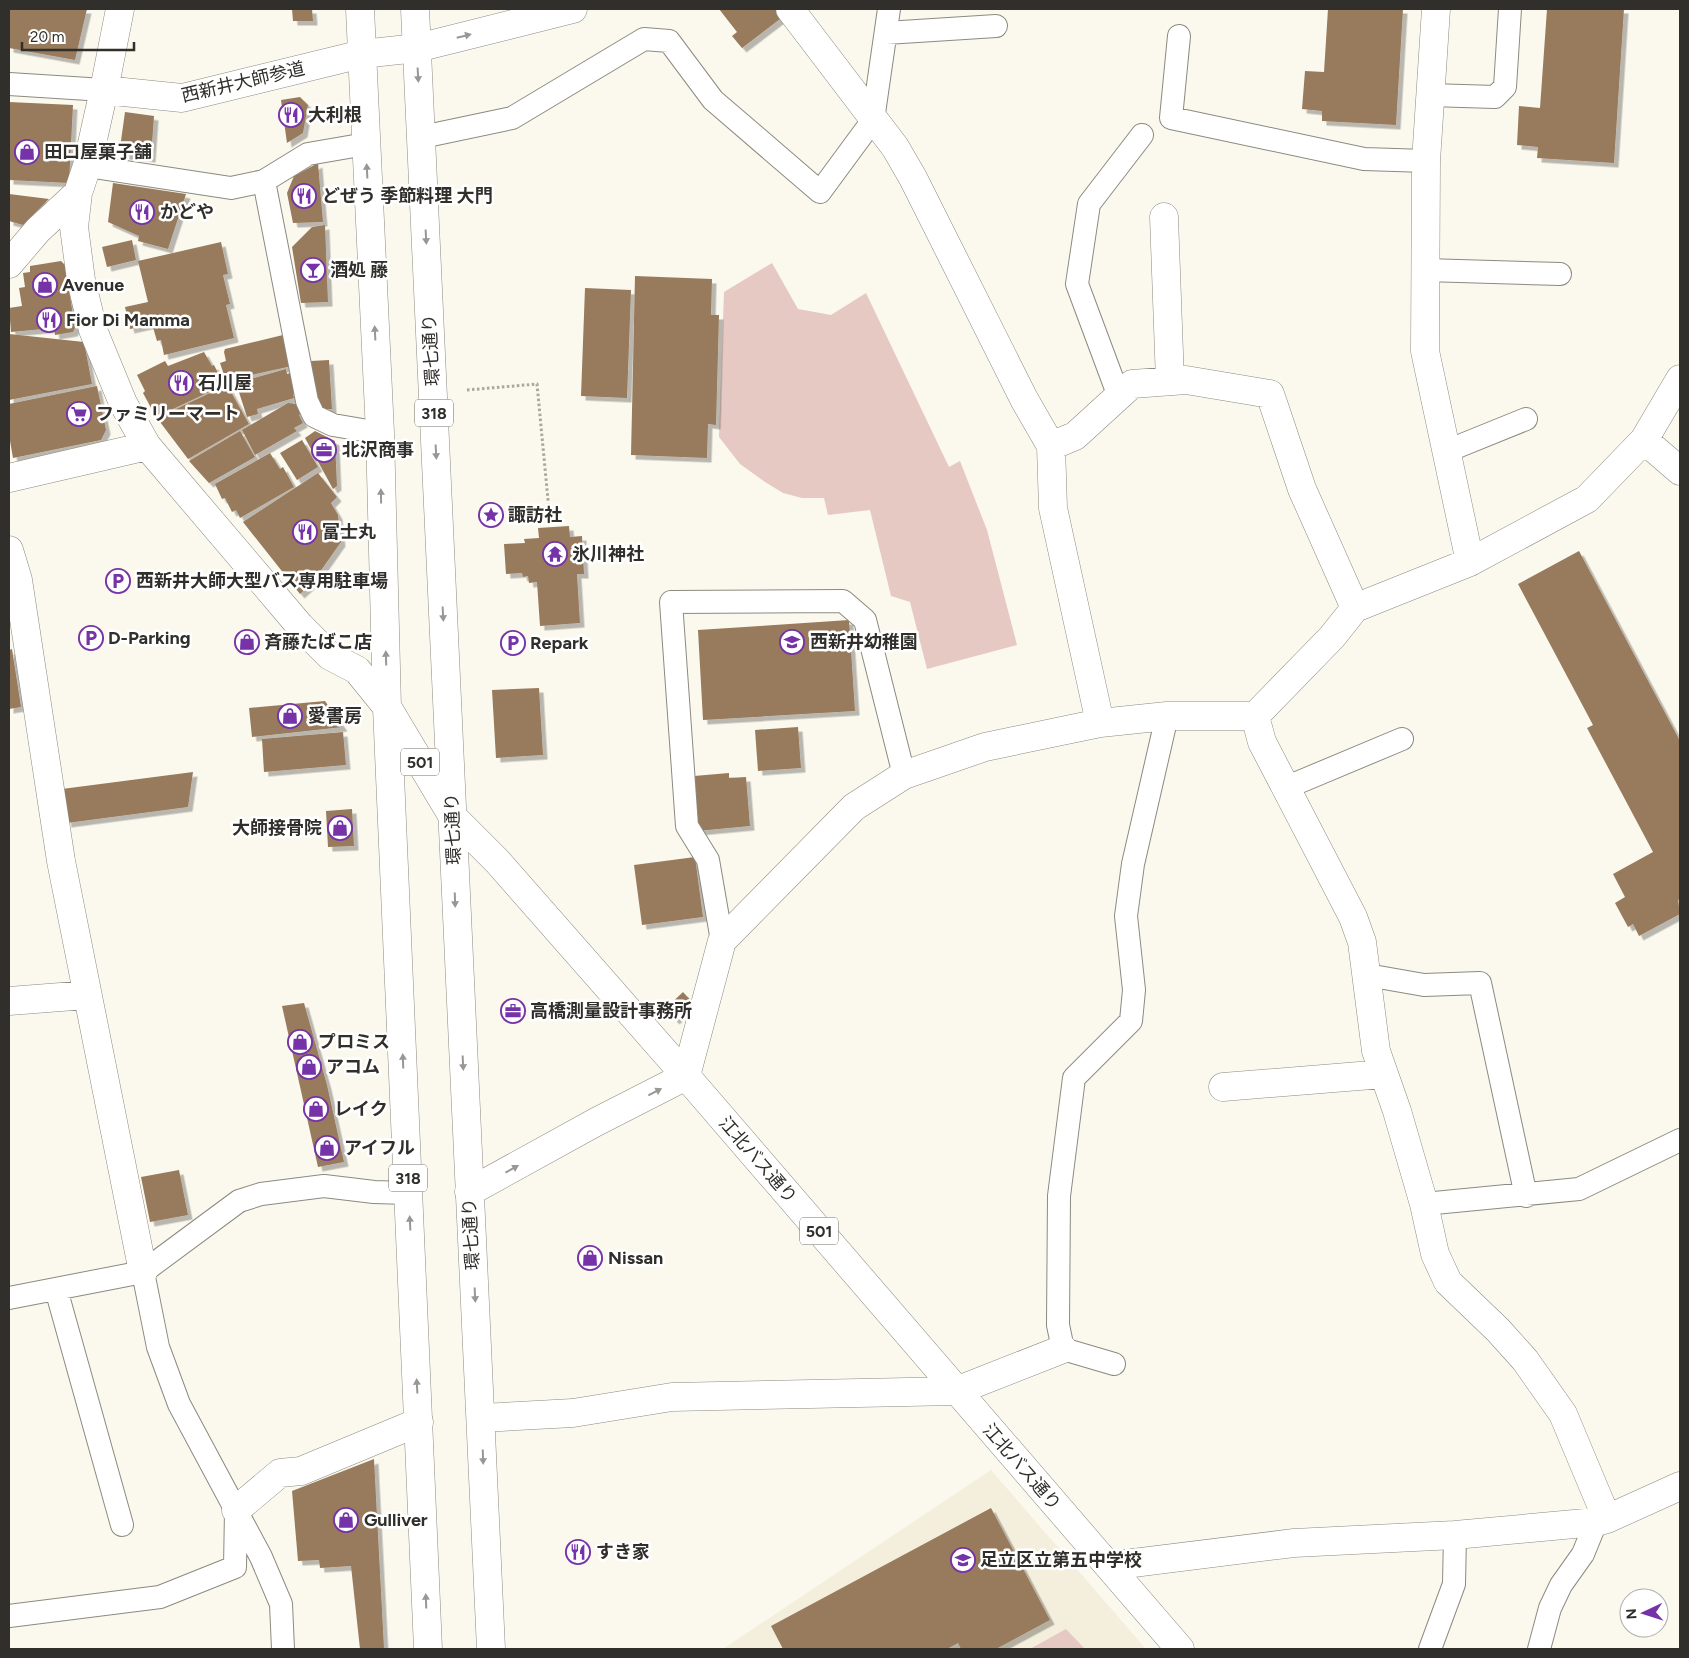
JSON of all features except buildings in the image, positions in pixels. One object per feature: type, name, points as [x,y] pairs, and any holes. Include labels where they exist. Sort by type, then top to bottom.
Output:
[{"type":"street","name":"江北バス通り","points":[[120,9],[104,90],[78,193],[74,227],[81,280],[93,330],[123,403],[147,446],[300,626],[330,656],[357,670],[387,707],[453,816],[497,861],[686,1076],[1180,1649]]},
{"type":"street","name":"318","points":[[360,9],[380,433],[387,707],[428,1649]]},
{"type":"street","name":"環七通り","points":[[415,9],[469,1192],[482,1418],[491,1649]]},
{"type":"street","name":"西新井大師参道","points":[[104,90],[182,98],[362,54],[417,48],[573,9]]},
{"type":"street","points":[[790,9],[895,147],[913,178],[1024,399],[1051,446],[1053,508],[1100,723]]},
{"type":"street","points":[[1436,9],[1426,161],[1425,350],[1470,562]]},
{"type":"street","points":[[9,264],[38,230],[78,193]]},
{"type":"street","points":[[1164,217],[1170,381]]},
{"type":"street","points":[[1051,446],[1075,436],[1118,394],[1132,384],[1186,380],[1270,394],[1302,488],[1355,608]]},
{"type":"street","points":[[469,1192],[596,1122],[686,1076],[722,941],[854,807],[904,775],[985,747],[1100,723],[1167,716],[1255,716],[1332,637],[1355,608],[1470,562],[1587,499],[1644,440],[1680,380]]},
{"type":"street","points":[[1644,440],[1680,471]]},
{"type":"street","points":[[9,478],[147,446]]},
{"type":"street","points":[[9,550],[18,580],[61,861],[142,1272]]},
{"type":"street","points":[[1255,716],[1262,742],[1353,917],[1362,942],[1376,1051],[1424,1204],[1435,1254],[1448,1282],[1498,1330],[1525,1360],[1563,1414],[1602,1521]]},
{"type":"street","points":[[9,1001],[87,994]]},
{"type":"street","points":[[1223,1087],[1384,1074]]},
{"type":"street","points":[[482,1418],[573,1413],[672,1397],[956,1391],[1063,1349]]},
{"type":"street","points":[[236,1510],[280,1473],[301,1471],[419,1422]]},
{"type":"street","points":[[1109,1566],[1294,1544],[1455,1535],[1602,1521],[1680,1486]]},
{"type":"lane","points":[[422,137],[512,118],[644,39],[668,41],[714,100],[820,192],[873,120],[889,9]]},
{"type":"lane","points":[[1430,95],[1496,98],[1505,86],[1510,9]]},
{"type":"lane","points":[[886,33],[996,26]]},
{"type":"lane","points":[[1179,36],[1171,118],[1364,159],[1426,161]]},
{"type":"lane","name":"西新井大師参道","points":[[9,84],[104,90]]},
{"type":"lane","points":[[1118,394],[1077,284],[1089,204],[1142,136]]},
{"type":"lane","points":[[86,166],[231,188],[264,180],[308,154],[366,144]]},
{"type":"lane","points":[[264,180],[307,401],[314,416],[332,425],[380,433]]},
{"type":"lane","points":[[1425,270],[1560,274]]},
{"type":"lane","points":[[1447,451],[1526,419]]},
{"type":"lane","points":[[722,941],[708,860],[687,826],[671,602],[843,601],[865,620],[904,775]]},
{"type":"lane","points":[[1114,1364],[1063,1349],[1058,1325],[1059,1196],[1074,1078],[1131,1021],[1134,990],[1126,916],[1133,864],[1167,716]]},
{"type":"lane","points":[[1285,788],[1402,739]]},
{"type":"lane","points":[[1367,975],[1424,985],[1480,983],[1526,1196]]},
{"type":"lane","points":[[1424,1204],[1526,1196],[1579,1189],[1680,1140]]},
{"type":"lane","points":[[9,1298],[142,1272],[239,1201],[261,1194],[324,1186],[374,1192],[408,1192]]},
{"type":"lane","points":[[142,1272],[158,1347],[179,1404],[261,1557],[281,1604],[283,1649]]},
{"type":"lane","points":[[56,1289],[122,1525]]},
{"type":"lane","points":[[9,1616],[160,1597],[235,1567],[236,1510]]},
{"type":"lane","points":[[1540,1649],[1550,1608],[1561,1585],[1583,1554],[1602,1521]]},
{"type":"lane","points":[[1430,1649],[1454,1584],[1455,1535]]},
{"type":"path","points":[[467,390],[537,384],[550,521]]},
{"type":"shaded area","points":[[772,263],[798,309],[831,315],[866,293],[949,467],[960,461],[987,530],[1017,645],[927,669],[910,602],[891,596],[870,510],[828,515],[824,498],[802,498],[783,493],[740,464],[719,437],[724,292]]},
{"type":"shaded area","name":"足立区立第五中学校","points":[[991,1470],[1146,1649],[723,1649]]},
{"type":"shaded area","points":[[1066,1629],[1085,1649],[1030,1649]]},
{"type":"place","name":"大利根","points":[[291,115]]},
{"type":"place","name":"田口屋菓子舗","points":[[27,152]]},
{"type":"place","name":"どぜう 季節料理 大門","points":[[304,196]]},
{"type":"place","name":"かどや","points":[[142,212]]},
{"type":"place","name":"酒処 藤","points":[[313,270]]},
{"type":"place","name":"Avenue","points":[[45,285]]},
{"type":"place","name":"Fior Di Mamma","points":[[49,320]]},
{"type":"place","name":"石川屋","points":[[181,383]]},
{"type":"place","name":"ファミリーマート","points":[[79,414]]},
{"type":"place","name":"北沢商事","points":[[324,450]]},
{"type":"place","name":"諏訪社","points":[[491,515]]},
{"type":"place","name":"富士丸","points":[[305,532]]},
{"type":"place","name":"氷川神社","points":[[555,554]]},
{"type":"place","name":"西新井大師大型バス専用駐車場","points":[[118,581]]},
{"type":"place","name":"D-Parking","points":[[91,638]]},
{"type":"place","name":"斉藤たばこ店","points":[[247,642]]},
{"type":"place","name":"西新井幼稚園","points":[[792,642]]},
{"type":"place","name":"Repark","points":[[513,643]]},
{"type":"place","name":"愛書房","points":[[290,716]]},
{"type":"place","name":"大師接骨院","points":[[340,828]]},
{"type":"place","name":"高橋測量設計事務所","points":[[513,1011]]},
{"type":"place","name":"プロミス","points":[[300,1042]]},
{"type":"place","name":"アコム","points":[[309,1067]]},
{"type":"place","name":"レイク","points":[[316,1109]]},
{"type":"place","name":"アイフル","points":[[327,1148]]},
{"type":"place","name":"Nissan","points":[[590,1258]]},
{"type":"place","name":"Gulliver","points":[[346,1520]]},
{"type":"place","name":"すき家","points":[[578,1552]]},
{"type":"place","name":"足立区立第五中学校","points":[[963,1560]]}]
